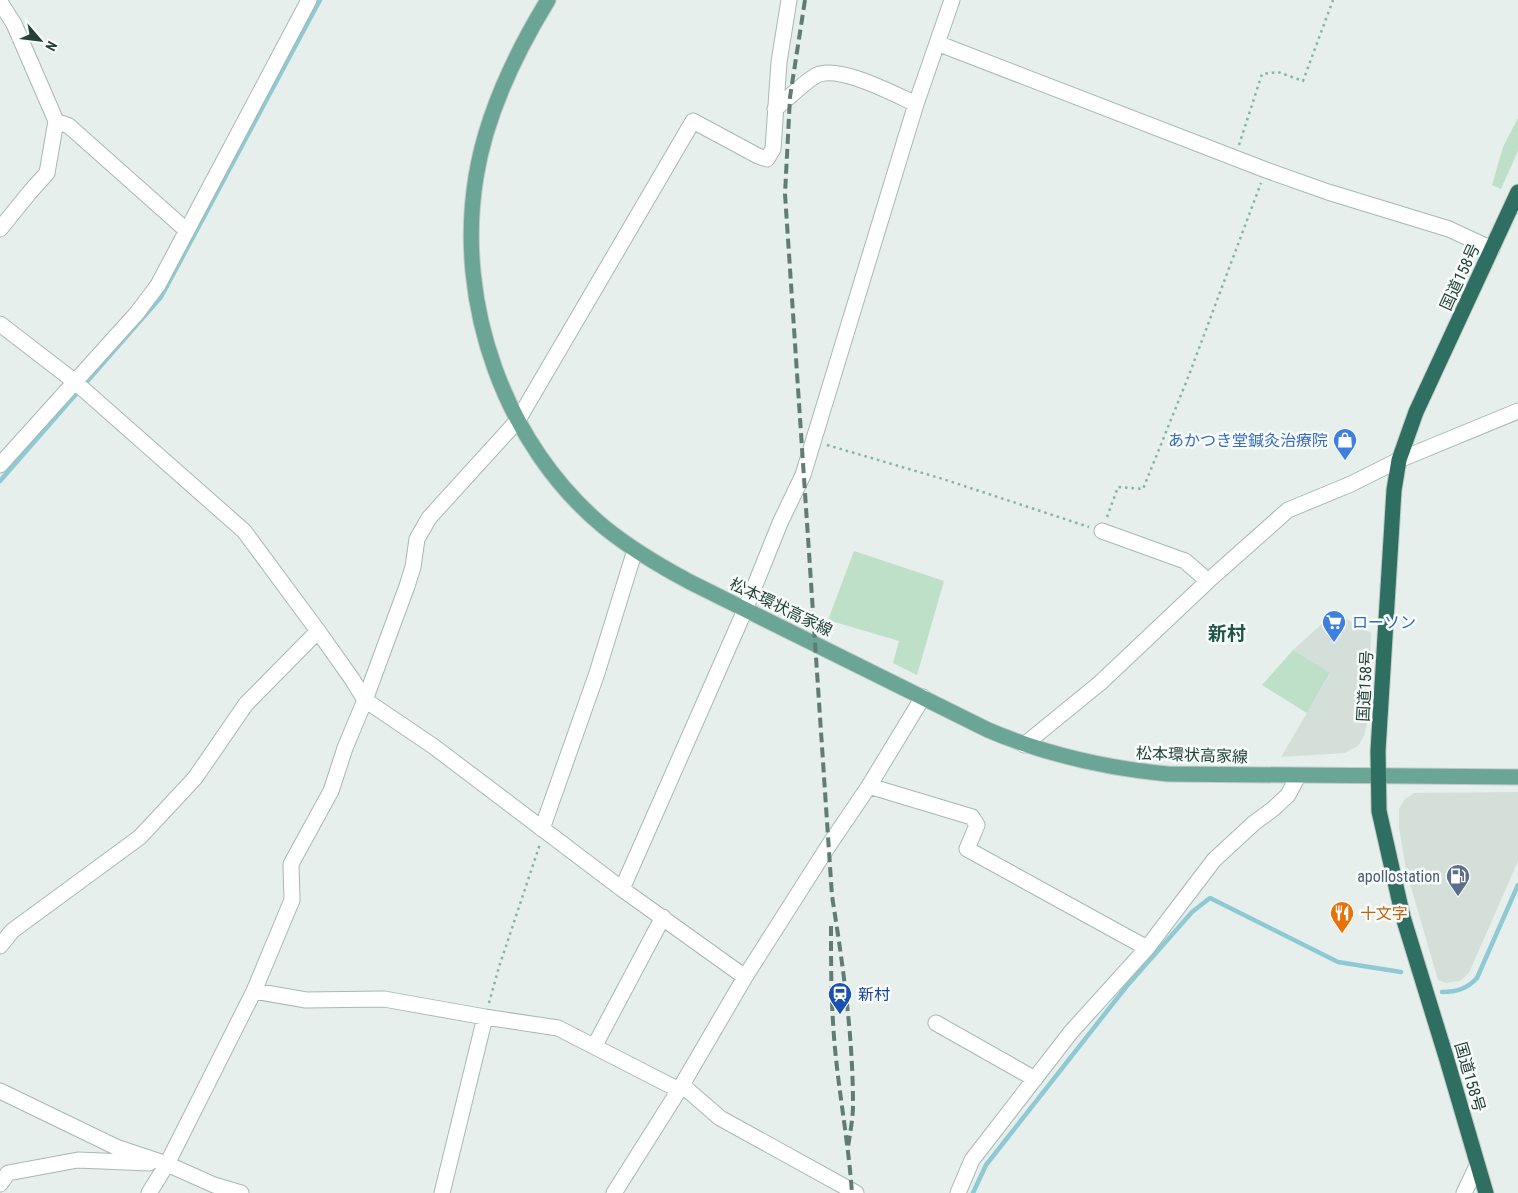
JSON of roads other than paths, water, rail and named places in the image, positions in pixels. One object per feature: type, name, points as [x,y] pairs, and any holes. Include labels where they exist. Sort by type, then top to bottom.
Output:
[{"type":"highway","name":"国道158号","points":[[1486,1193],[1403,917],[1379,811],[1378,777],[1394,490],[1399,460],[1416,412],[1518,192]]},
{"type":"main road","name":"松本環状高家線","points":[[548,0],[516,58],[491,116],[476,176],[472,202],[473,267],[483,330],[491,360],[518,420],[558,480],[604,527],[664,568],[745,610],[988,730],[1024,745],[1058,755],[1130,771],[1168,774],[1518,777]]},
{"type":"street","points":[[0,465],[137,313],[158,284],[309,0]]},
{"type":"street","points":[[149,1193],[167,1164],[254,991],[292,900],[291,864],[331,791],[345,748],[365,700],[407,586],[413,567],[417,540],[429,518],[518,420],[693,121],[767,159],[773,150],[778,62],[789,0]]},
{"type":"street","points":[[622,889],[745,610],[780,523],[803,475],[916,104],[952,0]]},
{"type":"street","points":[[0,2],[14,24],[56,121],[48,173],[0,229]]},
{"type":"street","points":[[937,44],[1266,170],[1328,192],[1449,228],[1492,249]]},
{"type":"street","points":[[775,109],[818,74],[829,73],[852,76],[916,104]]},
{"type":"street","points":[[56,121],[69,126],[186,230]]},
{"type":"street","points":[[0,324],[74,381],[244,531],[318,631],[365,700],[433,746],[622,889],[745,977]]},
{"type":"street","points":[[1024,745],[1100,683],[1208,581],[1288,510],[1351,484],[1399,460],[1518,411]]},
{"type":"street","points":[[1102,531],[1185,561],[1208,581]]},
{"type":"street","points":[[543,830],[597,673],[636,550]]},
{"type":"street","points":[[0,946],[12,931],[140,836],[195,778],[246,704],[318,631]]},
{"type":"street","points":[[614,1193],[681,1087],[745,977],[828,845],[869,786],[923,697]]},
{"type":"street","points":[[958,1193],[972,1160],[1071,1032],[1147,948],[1214,860],[1288,794],[1298,776]]},
{"type":"street","points":[[869,786],[972,817],[977,825],[967,849],[1147,948]]},
{"type":"street","points":[[595,1046],[663,918]]},
{"type":"street","points":[[254,991],[306,1000],[384,999],[558,1028],[681,1087],[720,1118],[856,1193]]},
{"type":"street","points":[[442,1193],[485,1017]]},
{"type":"street","points":[[936,1023],[1035,1079]]},
{"type":"street","points":[[0,1091],[116,1147],[167,1164],[214,1185],[241,1193]]},
{"type":"street","points":[[0,1184],[8,1173],[78,1160],[167,1164]]},
{"type":"street","points":[[1464,1193],[1477,1166]]},
{"type":"waterway","points":[[0,481],[161,297],[320,0]]},
{"type":"waterway","points":[[1442,992],[1461,989],[1477,978],[1518,885]]},
{"type":"waterway","points":[[973,1193],[986,1165],[1126,987],[1192,912],[1210,898],[1338,962],[1401,972]]},
{"type":"railway","points":[[805,0],[790,97],[785,194],[832,896],[843,974],[853,1079],[853,1110],[848,1147]]},
{"type":"railway","points":[[831,926],[835,1043],[852,1193]]},
{"type":"place","name":"あかつき堂鍼灸治療院","points":[[1345,461]]},
{"type":"place","name":"ローソン","points":[[1334,643]]},
{"type":"place","name":"apollostation","points":[[1458,897]]},
{"type":"place","name":"十文字","points":[[1342,934]]},
{"type":"place","name":"新村","points":[[840,1015]]},
{"type":"district","name":"新村","points":[[1227,633]]}]
